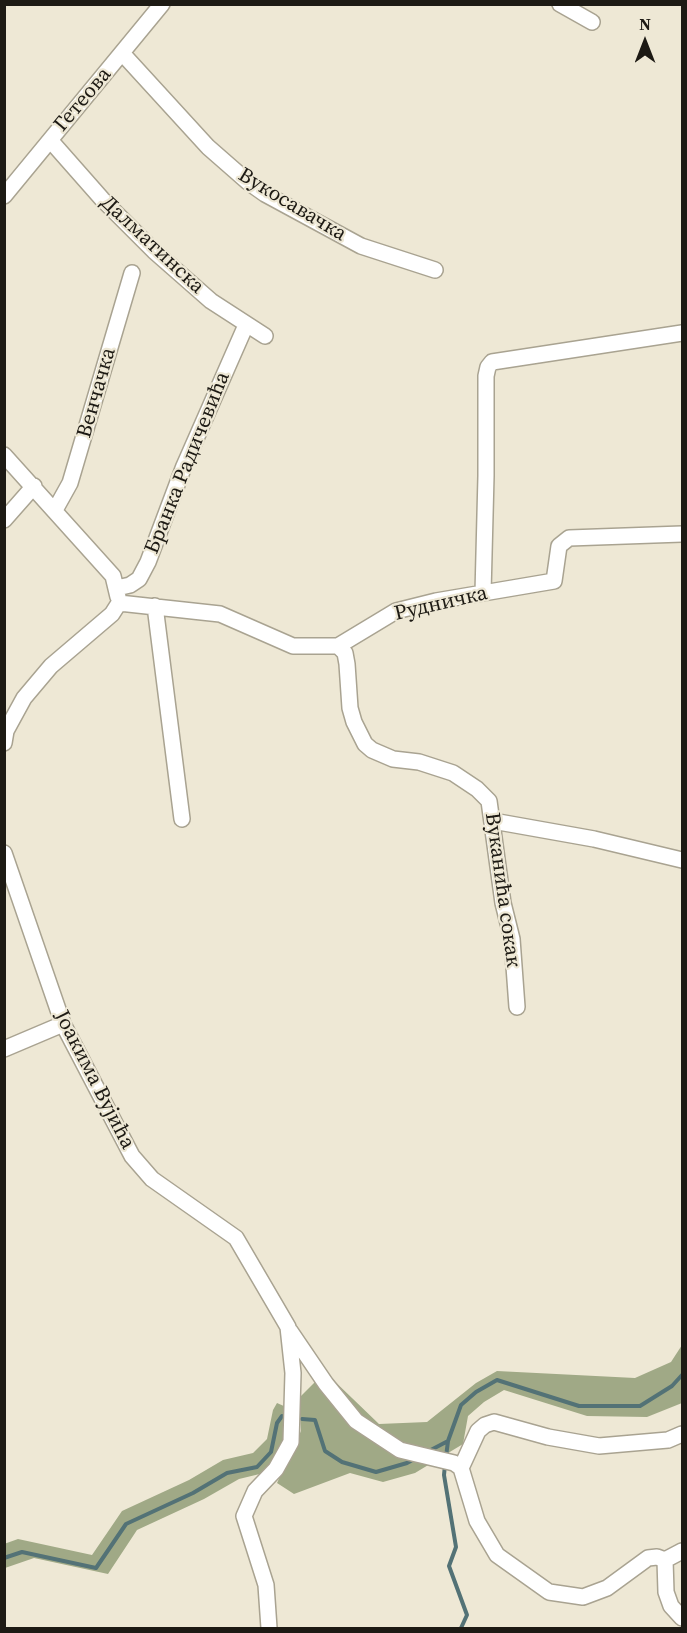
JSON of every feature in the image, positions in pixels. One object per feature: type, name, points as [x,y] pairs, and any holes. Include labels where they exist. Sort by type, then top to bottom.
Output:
[{"type":"street","name":"Гетеова","points":[[4,196],[162,4]]},
{"type":"street","points":[[560,4],[592,22]]},
{"type":"street","name":"Вукосавачка","points":[[122,53],[200,139],[248,182],[265,194],[361,246],[435,270]]},
{"type":"street","name":"Далматинска","points":[[50,140],[102,199],[154,250],[211,301],[265,336]]},
{"type":"street","name":"Венчачка","points":[[55,510],[70,483],[132,273]]},
{"type":"street","name":"Бранка Радичевића","points":[[118,595],[139,579],[148,562],[184,466],[246,325]]},
{"type":"street","points":[[483,593],[486,376],[488,367],[492,362],[501,360],[682,333]]},
{"type":"street","points":[[4,455],[113,576],[118,595],[112,614],[51,666],[24,699],[6,731],[4,743]]},
{"type":"street","points":[[4,520],[33,486]]},
{"type":"street","name":"Рудничка","points":[[338,646],[396,611],[554,581],[559,546],[569,538],[682,534]]},
{"type":"street","points":[[118,595],[155,606],[220,614],[293,646],[338,646]]},
{"type":"street","points":[[155,606],[182,819]]},
{"type":"street","name":"Вуканића сокак","points":[[338,646],[345,653],[350,708],[365,744],[372,750],[393,759],[419,762],[463,779],[489,801],[503,903],[512,939],[517,1007]]},
{"type":"street","points":[[493,821],[594,839],[682,860]]},
{"type":"street","name":"Јоакима Вујића","points":[[4,854],[9,885],[63,1024],[132,1156],[152,1179],[236,1238],[288,1327],[293,1373],[291,1442],[276,1469],[255,1491],[244,1516],[266,1585],[269,1629]]},
{"type":"street","points":[[4,1049],[63,1024]]},
{"type":"street","points":[[288,1327],[326,1384],[356,1421],[400,1450],[457,1465]]},
{"type":"street","points":[[457,1465],[478,1431],[494,1422],[548,1437],[599,1446],[668,1440],[682,1434]]},
{"type":"street","points":[[457,1465],[477,1521],[497,1555],[549,1592],[583,1597],[607,1588],[648,1558],[657,1557],[665,1560],[682,1551]]},
{"type":"street","points":[[665,1560],[666,1592],[671,1606],[682,1618]]},
{"type":"green space","points":[[682,1345],[682,1403],[647,1417],[587,1416],[504,1390],[484,1402],[468,1416],[463,1444],[415,1473],[383,1482],[350,1473],[294,1494],[277,1483],[301,1431],[299,1398],[325,1372],[379,1424],[427,1422],[476,1383],[497,1371],[635,1378],[671,1362]]},
{"type":"green space","points":[[277,1403],[286,1407],[288,1424],[282,1458],[268,1472],[239,1479],[204,1499],[137,1530],[108,1574],[34,1558],[5,1568],[4,1544],[18,1539],[92,1555],[122,1511],[189,1480],[223,1460],[253,1453],[267,1439],[273,1410]]},
{"type":"waterway","points":[[446,1457],[448,1441],[461,1405],[476,1392],[497,1380],[579,1406],[640,1406],[672,1386],[682,1375]]},
{"type":"waterway","points":[[4,1558],[22,1552],[96,1568],[126,1524],[193,1493],[227,1473],[257,1467],[271,1452],[277,1423],[282,1416]]},
{"type":"waterway","points":[[302,1419],[315,1420],[325,1451],[342,1462],[376,1472],[416,1458]]},
{"type":"waterway","points":[[427,1452],[448,1441]]},
{"type":"waterway","points":[[445,1465],[444,1475],[456,1547],[449,1566],[467,1615],[461,1628]]}]
